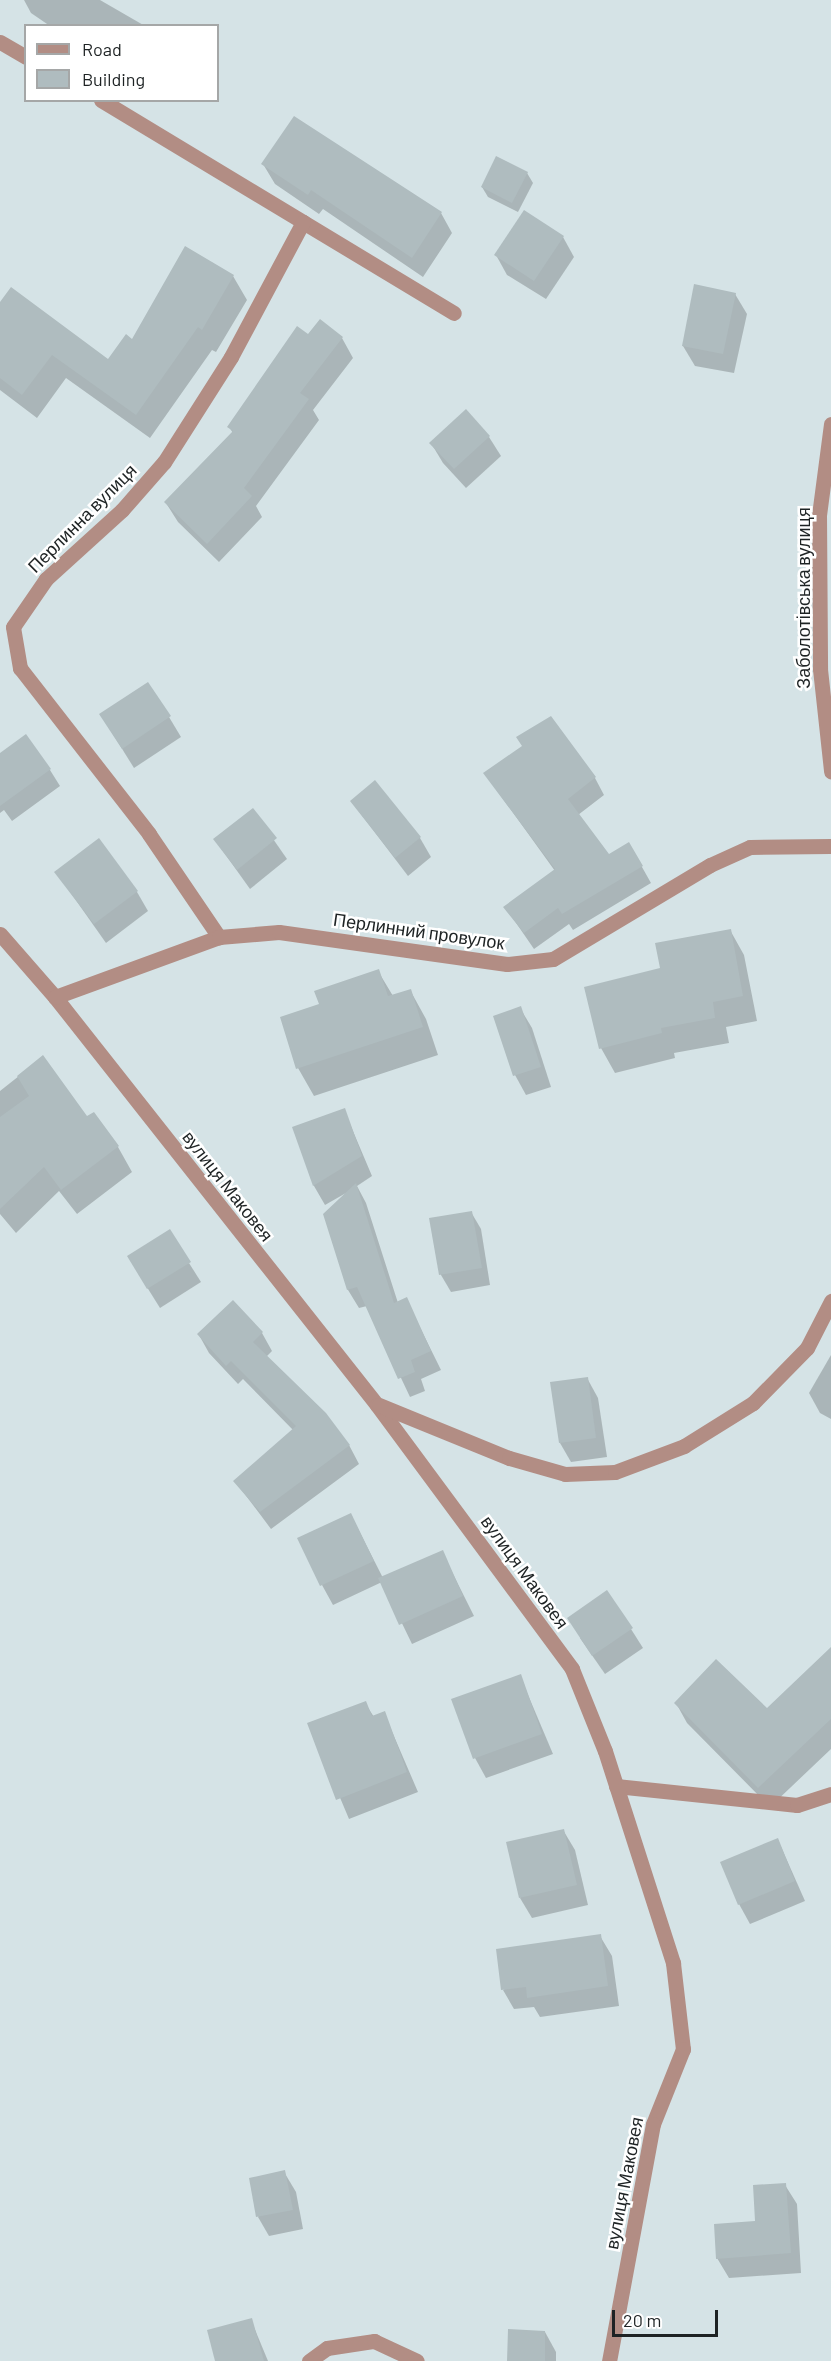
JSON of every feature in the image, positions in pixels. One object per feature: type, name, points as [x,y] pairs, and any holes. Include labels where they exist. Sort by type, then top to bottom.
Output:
[{"type":"street","points":[[0,42],[24,56]]},
{"type":"street","points":[[104,102],[454,313]]},
{"type":"street","name":"Перлинна вулиця","points":[[219,937],[149,834],[20,668],[13,627],[46,579],[122,510],[164,462],[231,357],[303,222]]},
{"type":"street","name":"Заболотівська вулиця","points":[[831,424],[819,515],[820,669],[831,771]]},
{"type":"street","name":"Перлинний провулок","points":[[55,996],[219,937],[279,932],[507,964],[553,959],[710,865],[750,847],[831,846]]},
{"type":"street","name":"вулиця Маковея","points":[[0,934],[55,996],[378,1405],[572,1669],[616,1786],[673,1963],[683,2049],[653,2124],[609,2361]]},
{"type":"street","points":[[378,1405],[509,1458],[564,1474],[615,1472],[684,1446],[753,1403],[807,1348],[831,1301]]},
{"type":"street","points":[[616,1786],[797,1805],[831,1794]]},
{"type":"street","points":[[309,2361],[327,2348],[374,2341],[417,2361]]},
{"type":"building","points":[[294,116],[442,212],[412,258],[311,190],[308,195],[261,164]]},
{"type":"building","points":[[496,156],[528,172],[512,203],[481,187]]},
{"type":"building","points":[[524,210],[564,236],[534,281],[494,255]]},
{"type":"building","points":[[185,246],[234,275],[202,330],[198,327],[136,415],[52,355],[22,395],[0,378],[0,302],[11,287],[108,359],[126,334],[132,339]]},
{"type":"building","points":[[694,284],[736,293],[723,354],[682,346]]},
{"type":"building","points":[[320,319],[343,337],[300,393],[309,399],[244,488],[252,496],[207,544],[164,502],[233,431],[227,427],[297,326],[308,334]]},
{"type":"building","points":[[466,409],[490,436],[454,469],[429,443]]},
{"type":"building","points":[[148,682],[171,716],[122,749],[99,714]]},
{"type":"building","points":[[551,716],[596,777],[568,799],[609,854],[629,842],[643,866],[562,914],[558,908],[524,933],[503,907],[555,869],[483,773],[522,746],[516,737]]},
{"type":"building","points":[[26,734],[51,769],[0,806],[0,753]]},
{"type":"building","points":[[375,780],[421,837],[395,858],[350,801]]},
{"type":"building","points":[[253,808],[277,838],[237,870],[213,839]]},
{"type":"building","points":[[99,838],[138,891],[94,924],[54,872]]},
{"type":"building","points":[[731,929],[743,996],[713,1002],[715,1018],[661,1028],[662,1033],[599,1049],[584,987],[660,968],[655,943]]},
{"type":"building","points":[[379,969],[388,996],[411,989],[423,1027],[296,1069],[280,1017],[319,1004],[314,991]]},
{"type":"building","points":[[521,1006],[541,1067],[513,1076],[493,1016]]},
{"type":"building","points":[[43,1055],[87,1116],[94,1112],[119,1146],[61,1190],[44,1167],[0,1209],[0,1117],[29,1096],[17,1076]]},
{"type":"building","points":[[345,1108],[362,1156],[313,1186],[292,1127]]},
{"type":"building","points":[[356,1183],[394,1303],[407,1297],[431,1351],[411,1360],[415,1372],[398,1379],[357,1287],[347,1290],[323,1214]]},
{"type":"building","points":[[472,1211],[482,1268],[439,1275],[429,1218]]},
{"type":"building","points":[[170,1229],[191,1262],[147,1289],[127,1256]]},
{"type":"building","points":[[233,1300],[263,1332],[253,1342],[326,1413],[350,1445],[260,1512],[233,1481],[296,1426],[231,1361],[226,1366],[197,1334]]},
{"type":"building","points":[[588,1377],[596,1438],[559,1443],[550,1382]]},
{"type":"building","points":[[351,1513],[374,1561],[320,1586],[297,1538]]},
{"type":"building","points":[[443,1550],[463,1596],[399,1625],[378,1578]]},
{"type":"building","points":[[607,1590],[633,1628],[592,1656],[567,1618]]},
{"type":"building","points":[[831,1647],[831,1719],[758,1788],[674,1703],[716,1659],[767,1708]]},
{"type":"building","points":[[521,1674],[542,1734],[473,1759],[451,1699]]},
{"type":"building","points":[[366,1701],[372,1716],[385,1711],[407,1772],[336,1800],[307,1723]]},
{"type":"building","points":[[564,1829],[577,1885],[519,1898],[506,1842]]},
{"type":"building","points":[[778,1838],[795,1881],[738,1905],[720,1862]]},
{"type":"building","points":[[601,1934],[608,1986],[527,1998],[526,1987],[501,1990],[496,1949]]},
{"type":"building","points":[[285,2170],[293,2210],[256,2217],[249,2178]]},
{"type":"building","points":[[786,2183],[791,2253],[716,2259],[714,2224],[755,2221],[753,2185]]},
{"type":"building","points":[[252,2318],[264,2361],[215,2361],[207,2330]]},
{"type":"building","points":[[508,2329],[545,2331],[545,2361],[507,2361]]}]
